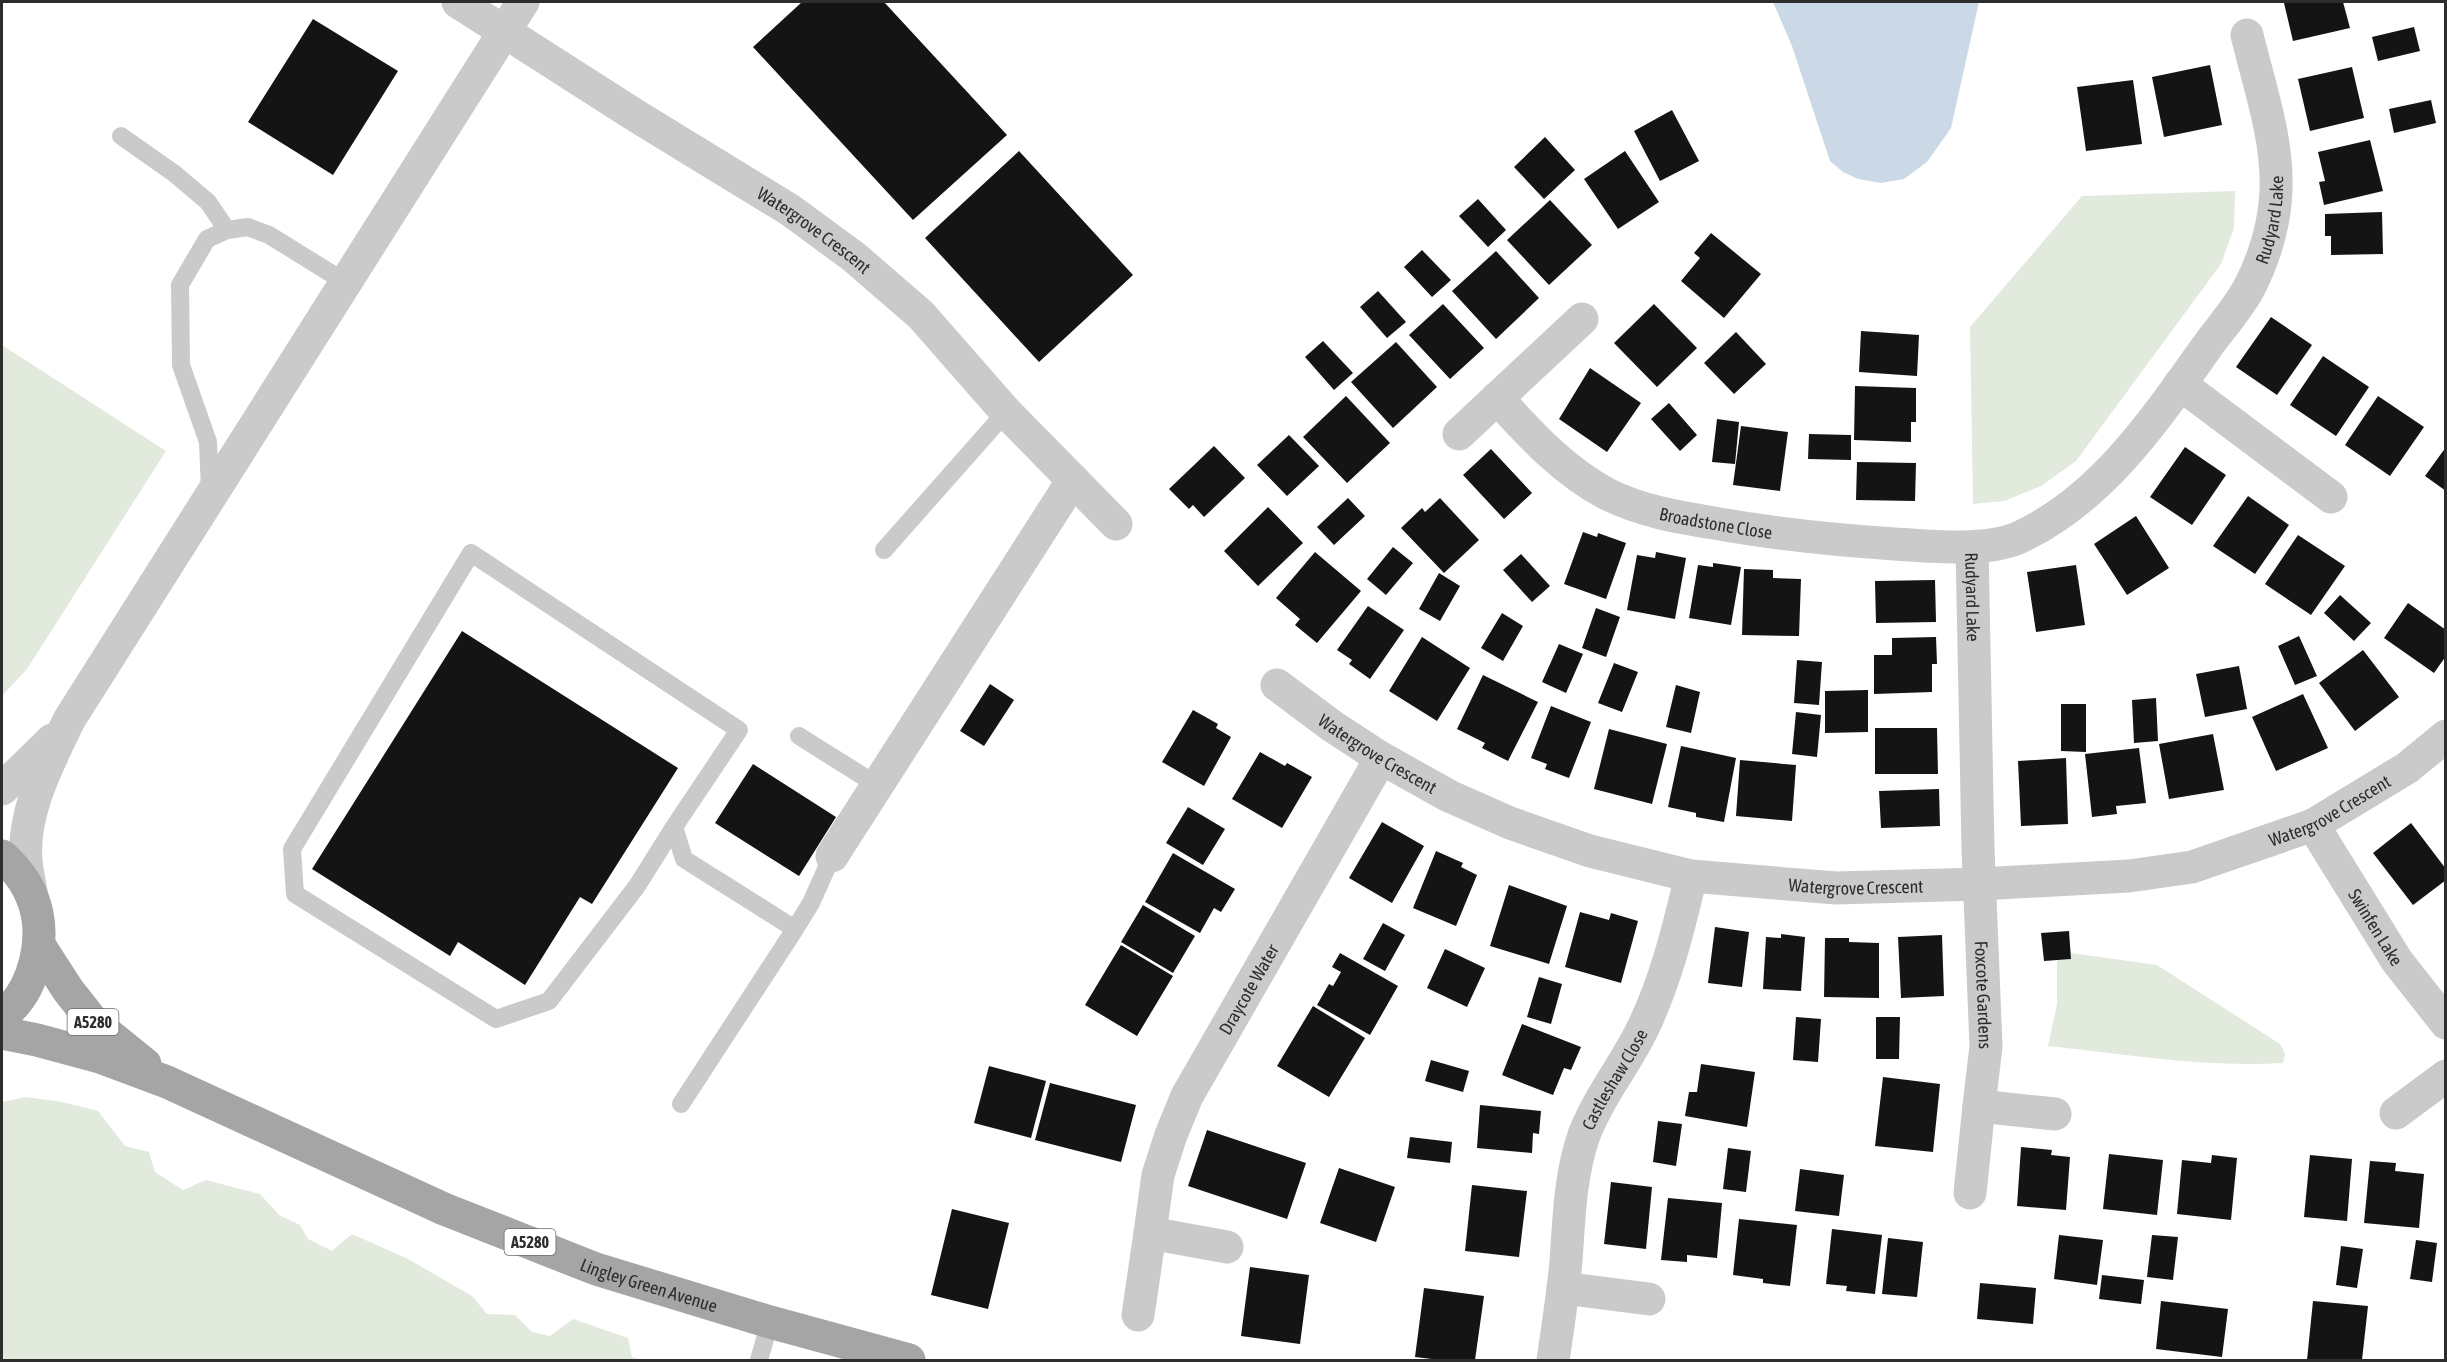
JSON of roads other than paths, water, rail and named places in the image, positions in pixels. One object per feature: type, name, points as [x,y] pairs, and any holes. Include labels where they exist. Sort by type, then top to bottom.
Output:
[{"type":"main road","name":"A5280","points":[[2,856],[15,868],[32,897],[38,921],[39,945],[30,979],[11,1009],[2,1016]]},
{"type":"main road","name":"Lingley Green Avenue","points":[[39,945],[68,990],[94,1023],[167,1082]]},
{"type":"main road","name":"Lingley Green Avenue","points":[[2,1033],[100,1057],[167,1082],[444,1209],[596,1269],[770,1322],[909,1360]]},
{"type":"street","name":"Watergrove Crescent","points":[[458,2],[638,117],[790,210],[854,257],[921,315],[1006,412],[1116,524]]},
{"type":"street","points":[[32,897],[25,859],[32,810],[49,762],[69,720],[523,2]]},
{"type":"street","name":"Rudyard Lake","points":[[1980,884],[1972,547],[2016,539],[2065,510],[2117,466],[2180,384],[2250,286],[2269,239],[2276,191],[2275,154],[2247,34]]},
{"type":"street","points":[[1459,434],[1582,319]]},
{"type":"street","points":[[2180,384],[2331,498]]},
{"type":"street","name":"Broadstone Close","points":[[1497,398],[1559,462],[1581,478],[1632,505],[1665,514],[1765,533],[1864,542],[1972,547]]},
{"type":"street","points":[[832,856],[1073,480]]},
{"type":"street","name":"Watergrove Crescent","points":[[1277,685],[1332,726],[1381,758],[1449,796],[1510,823],[1590,851],[1691,876],[1836,888],[1980,884],[2129,876],[2192,867],[2313,825],[2407,768],[2445,736]]},
{"type":"street","points":[[2,789],[38,756],[69,720]]},
{"type":"street","name":"Draycote Water","points":[[1138,1315],[1158,1175],[1187,1096],[1381,758]]},
{"type":"street","name":"Swinfen Lake","points":[[2313,825],[2397,961],[2445,1023]]},
{"type":"street","name":"Castleshaw Close","points":[[1553,1360],[1563,1288],[1573,1179],[1584,1137],[1599,1101],[1630,1053],[1644,1026],[1675,944],[1691,876]]},
{"type":"street","name":"Foxcote Gardens","points":[[1970,1193],[1986,1046],[1980,884]]},
{"type":"street","points":[[2396,1113],[2445,1076]]},
{"type":"street","points":[[1979,1106],[2055,1114]]},
{"type":"street","points":[[1150,1233],[1227,1246]]},
{"type":"street","points":[[1563,1288],[1649,1299]]},
{"type":"lane","points":[[121,136],[176,174],[208,202],[226,230]]},
{"type":"lane","points":[[210,498],[208,442],[181,365],[180,285],[207,238],[226,230],[248,227],[269,235],[345,282]]},
{"type":"lane","points":[[884,550],[1006,412]]},
{"type":"lane","points":[[471,553],[739,730],[674,827],[637,886],[549,1000],[496,1019],[295,894],[292,849],[471,553]]},
{"type":"lane","points":[[799,736],[878,785]]},
{"type":"lane","points":[[674,827],[684,859],[795,929]]},
{"type":"lane","points":[[681,1104],[811,903],[832,856]]},
{"type":"lane","points":[[759,1360],[770,1322]]},
{"type":"water","points":[[1773,2],[1979,2],[1951,128],[1927,162],[1904,179],[1881,183],[1858,179],[1843,172],[1830,161],[1792,46]]}]
